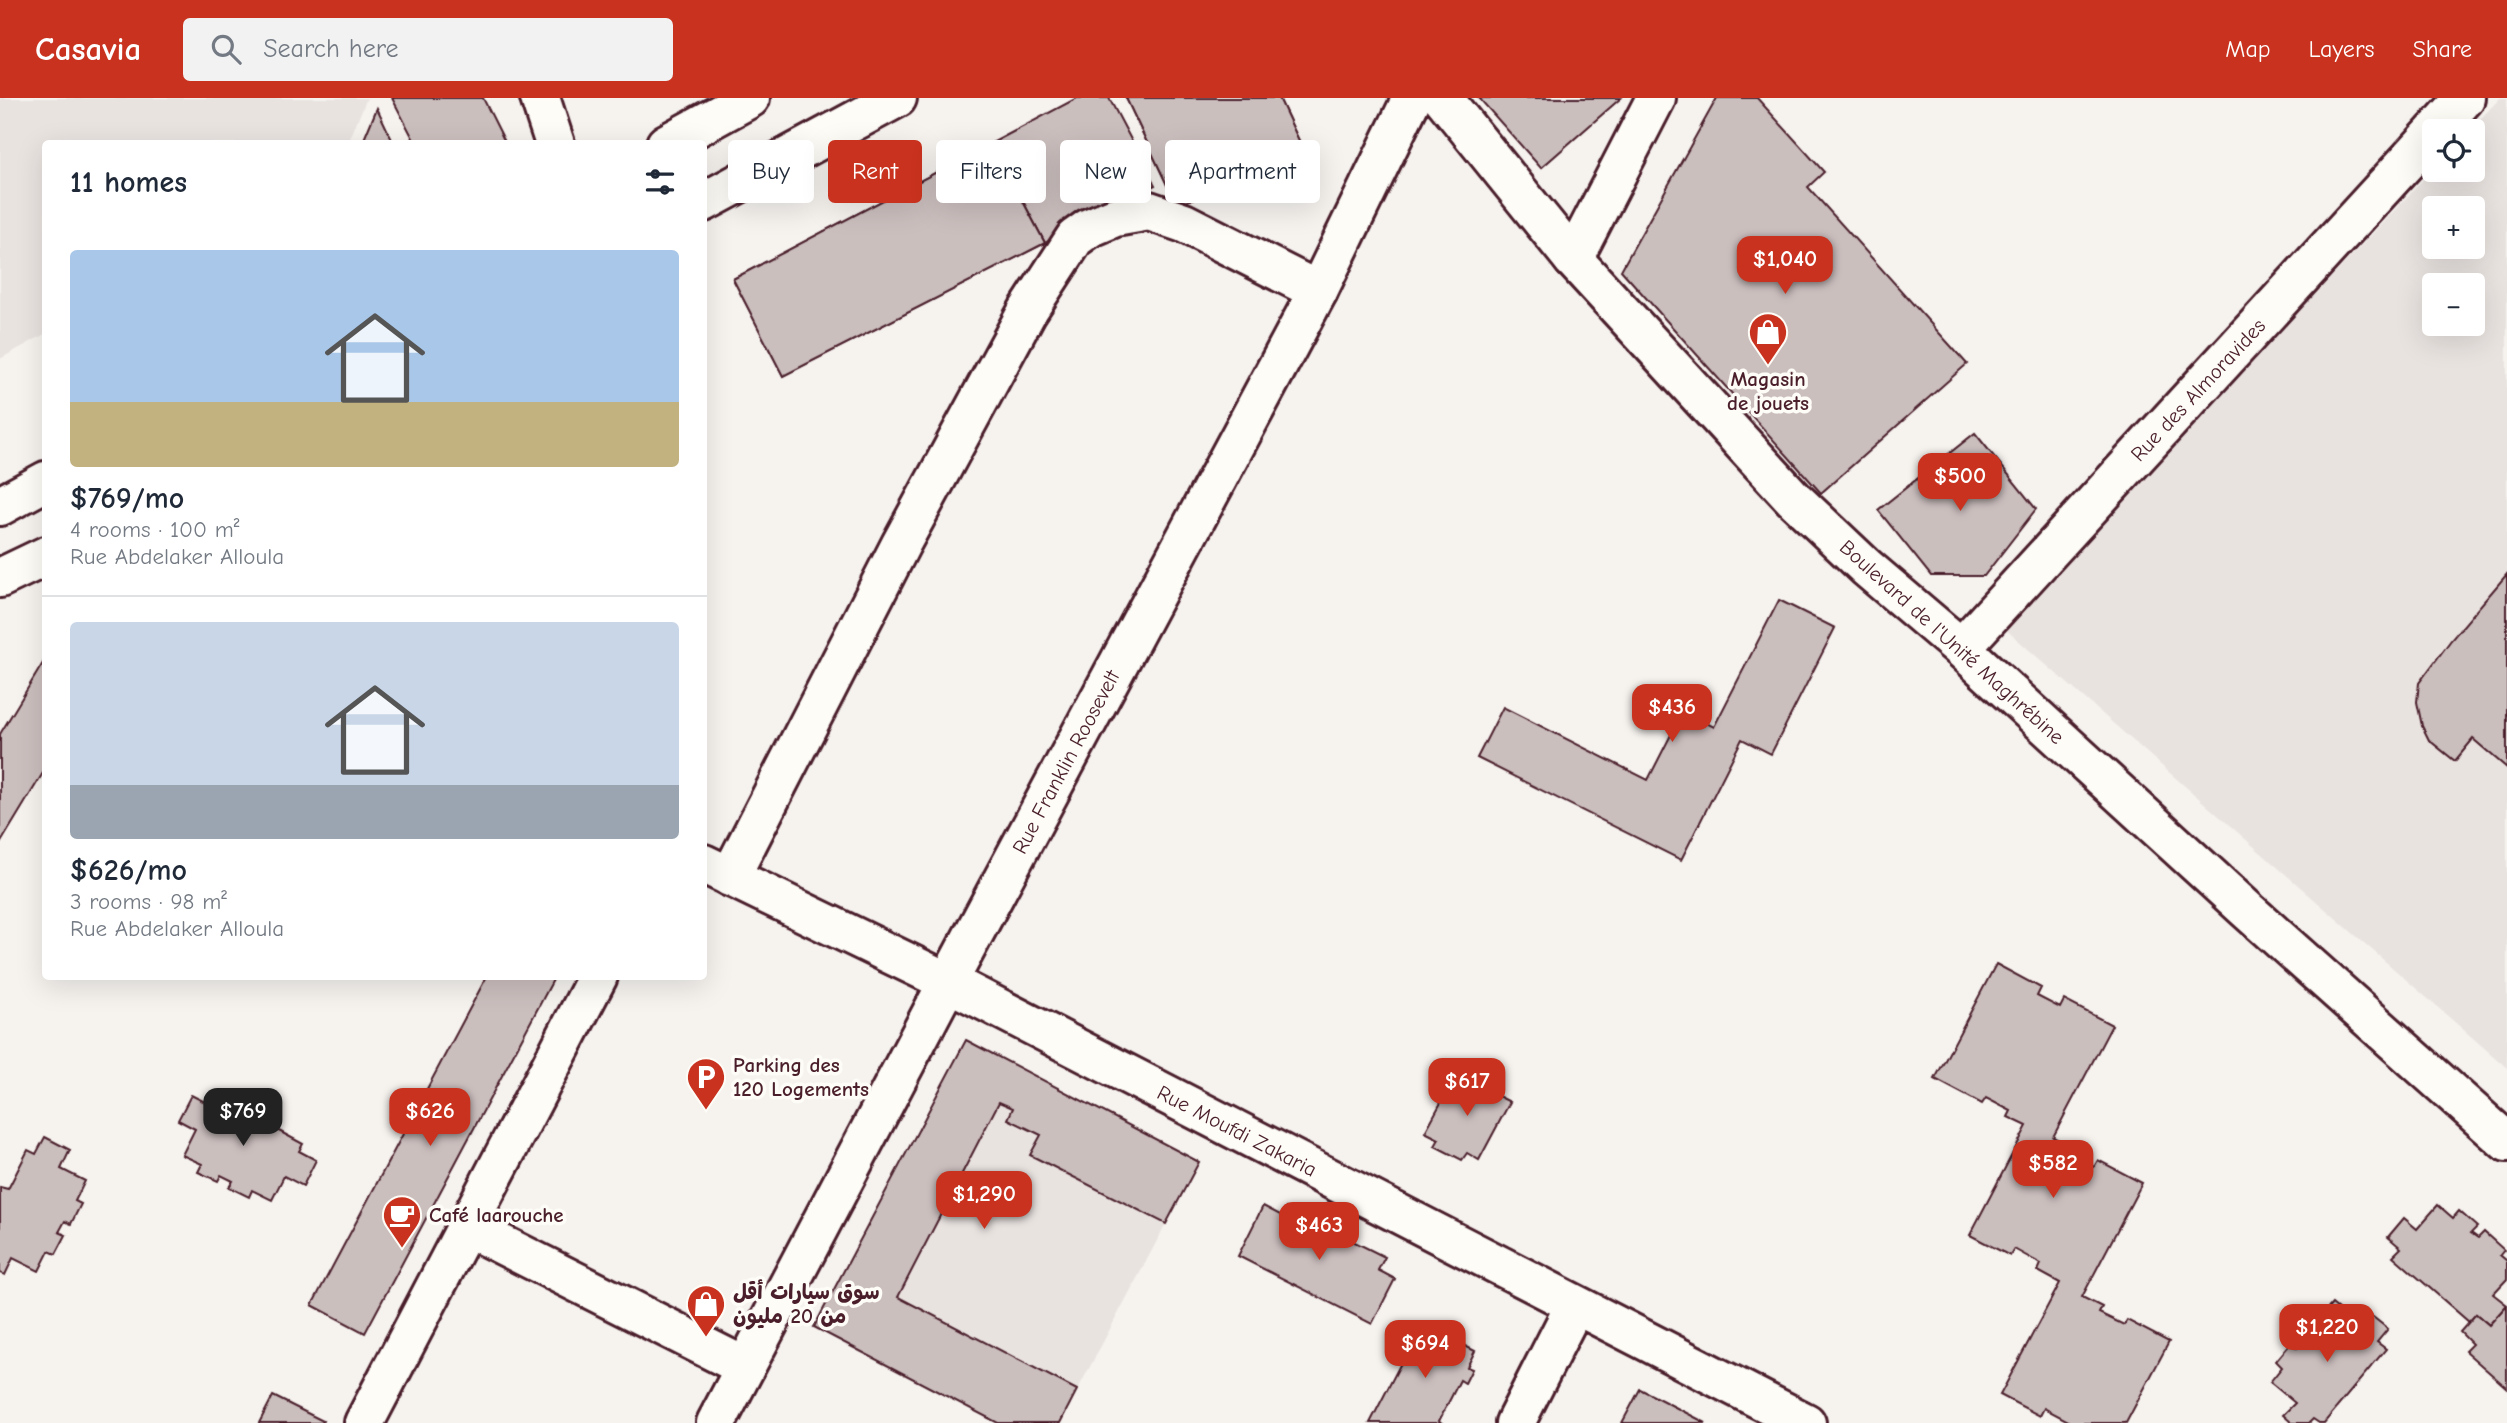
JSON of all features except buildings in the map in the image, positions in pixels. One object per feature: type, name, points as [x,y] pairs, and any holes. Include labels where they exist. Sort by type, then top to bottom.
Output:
[{"type":"street","points":[[540,98],[554,140]]},
{"type":"street","points":[[673,140],[750,98]]},
{"type":"street","points":[[707,200],[897,98]]},
{"type":"street","name":"Rue Franklin Roosevelt","points":[[716,1423],[948,982],[1318,291],[1412,98]]},
{"type":"street","name":"Boulevard de l'Unité Maghrébine","points":[[1443,98],[1573,259],[1793,498],[1867,568],[1961,648],[2247,910],[2507,1142]]},
{"type":"street","points":[[1573,259],[1656,98]]},
{"type":"street","name":"Rue des Almoravides","points":[[2446,119],[2465,98]]},
{"type":"street","name":"Rue des Almoravides","points":[[1961,648],[2422,146]]},
{"type":"street","points":[[717,871],[1027,312],[1075,238],[1089,228],[1115,217],[1149,211],[1184,223],[1318,291]]},
{"type":"street","points":[[0,506],[42,483]]},
{"type":"street","points":[[0,578],[42,558]]},
{"type":"street","name":"Rue Moufdi Zakaria","points":[[717,871],[948,982],[1805,1423]]},
{"type":"street","points":[[364,1423],[596,980]]},
{"type":"street","points":[[467,1227],[745,1367]]},
{"type":"street","points":[[1515,1423],[1575,1305]]},
{"type":"shaded area","points":[[0,98],[367,98],[349,140],[42,140],[42,336],[0,359]]},
{"type":"shaded area","points":[[2500,98],[2507,98],[2507,1068],[2003,627],[2422,181],[2485,182],[2485,119],[2480,119]]},
{"type":"shaded area","points":[[966,1040],[1199,1162],[1060,1423],[998,1423],[814,1327]]},
{"type":"place","name":"Magasin de jouets","points":[[1768,366]]},
{"type":"place","name":"Parking des 120 Logements","points":[[706,1111]]},
{"type":"place","name":"Café laarouche","points":[[402,1249]]},
{"type":"place","name":"سوق سيارات أقل من 20 مليون","points":[[706,1338]]}]
